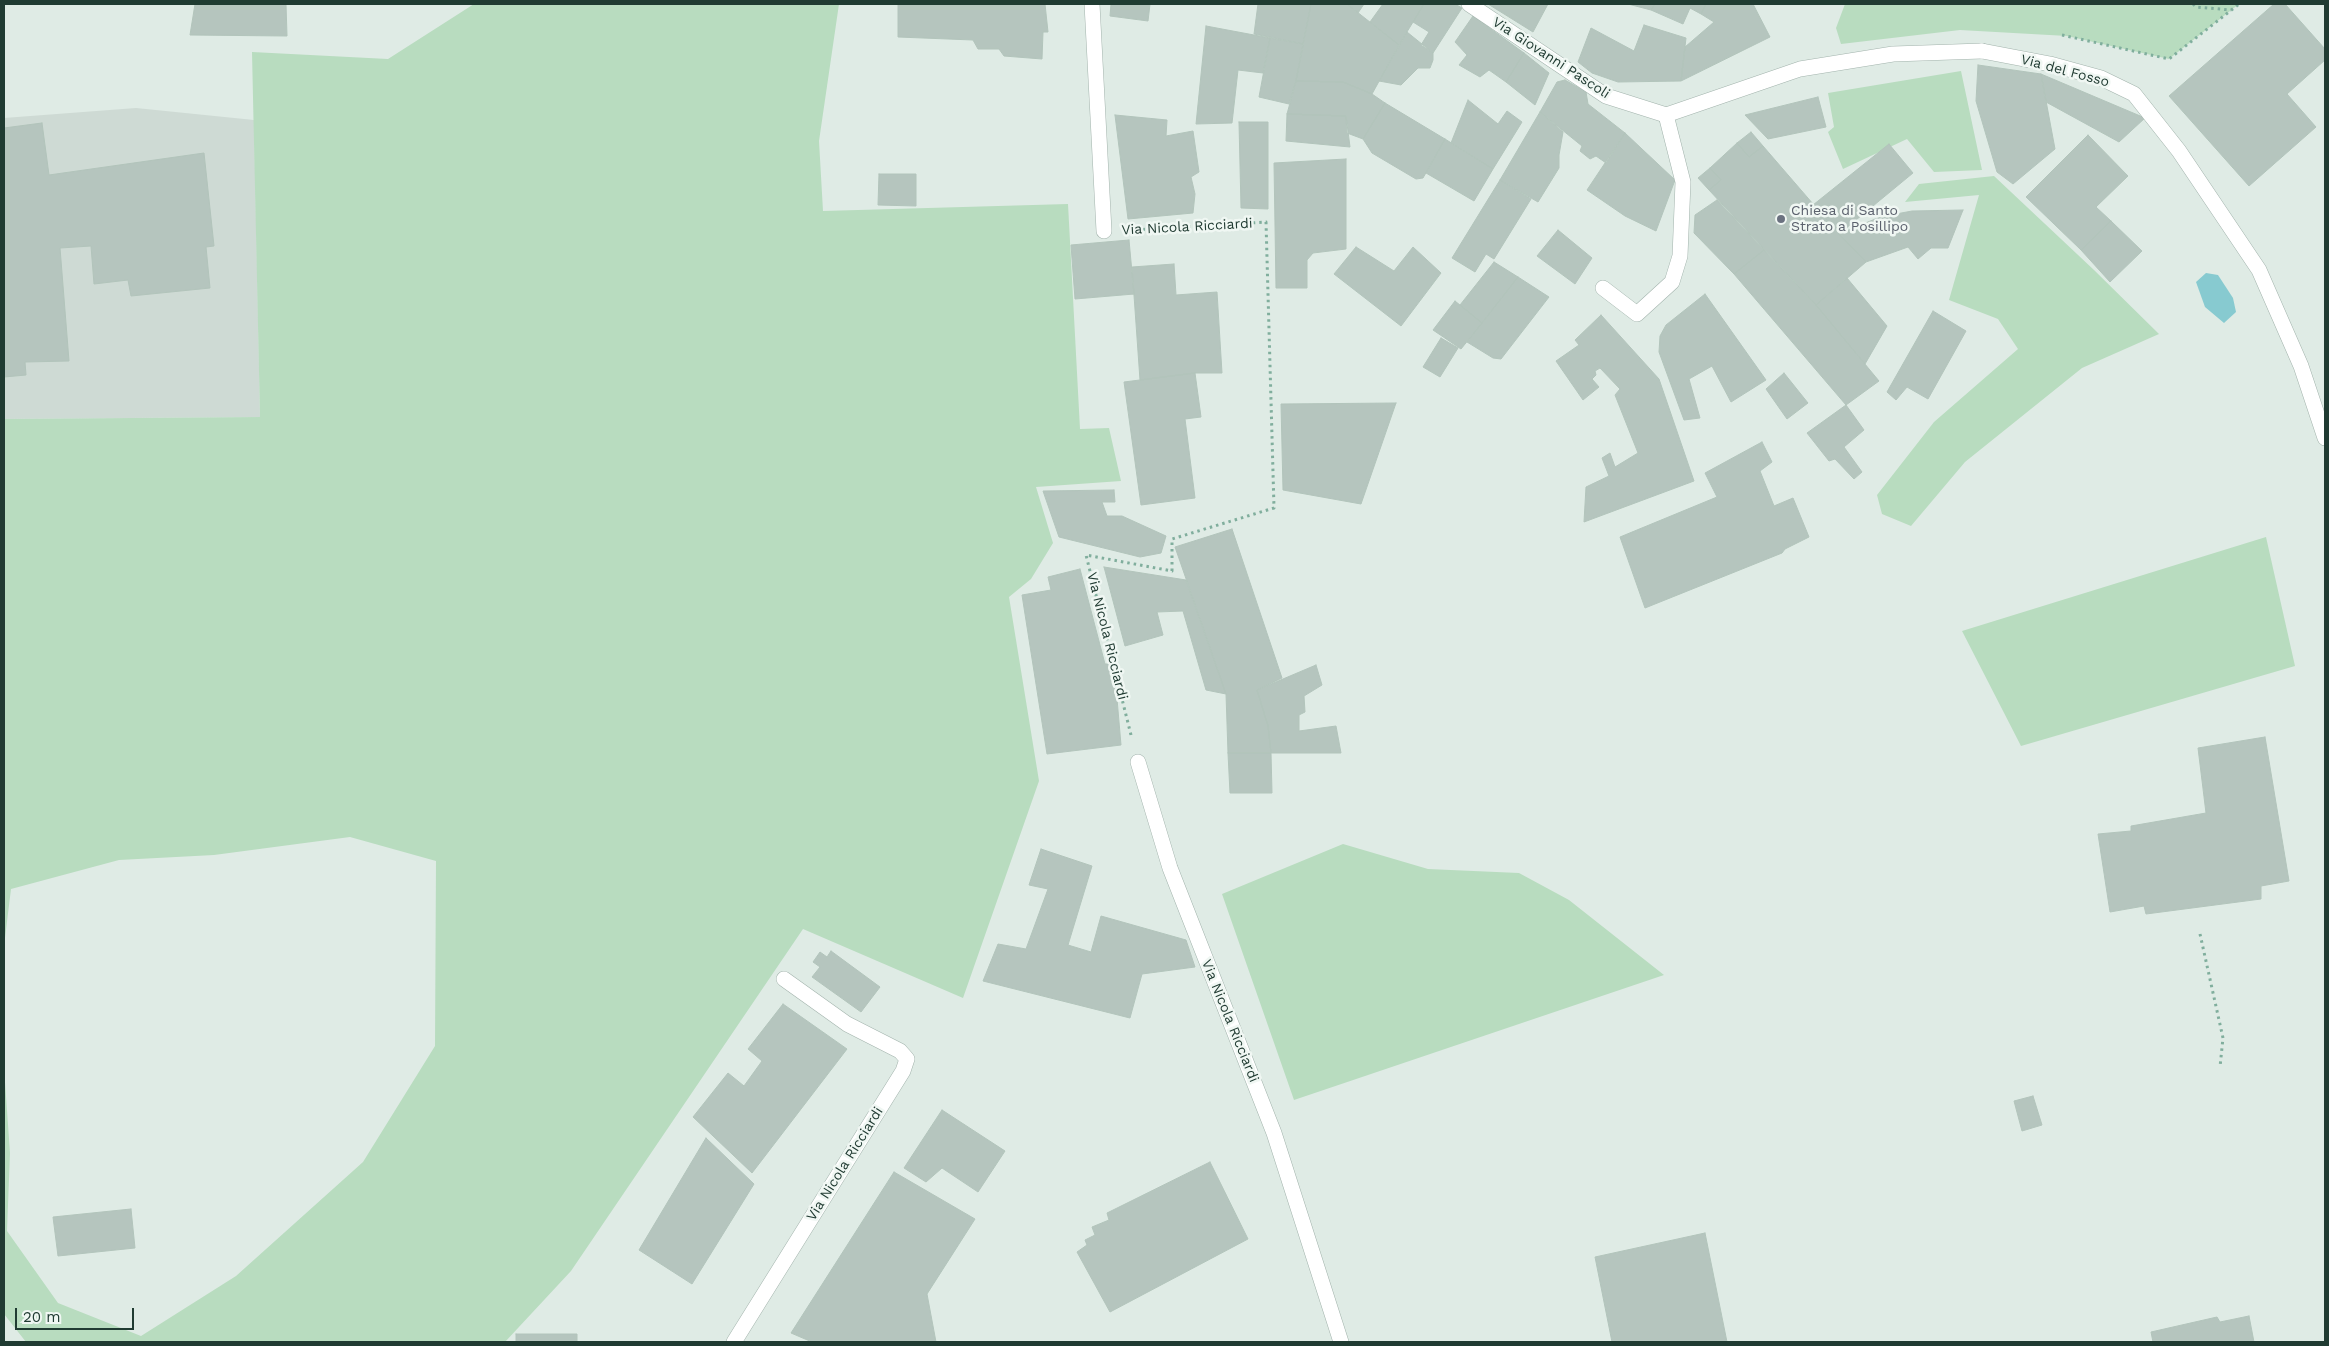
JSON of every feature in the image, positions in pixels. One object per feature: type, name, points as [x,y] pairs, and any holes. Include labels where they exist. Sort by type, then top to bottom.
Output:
[{"type":"street","name":"Via Nicola Ricciardi","points":[[1092,4],[1104,231]]},
{"type":"street","name":"Via Giovanni Pascoli","points":[[1469,4],[1606,96],[1666,115]]},
{"type":"street","name":"Via del Fosso","points":[[1666,115],[1800,69],[1893,54],[1982,51],[2050,64],[2093,76],[2134,94],[2179,151],[2259,270],[2301,366],[2325,438]]},
{"type":"street","points":[[1603,288],[1636,314],[1672,282],[1680,256],[1683,182],[1666,115]]},
{"type":"street","name":"Via Nicola Ricciardi","points":[[1138,762],[1170,868],[1274,1133],[1342,1342]]},
{"type":"street","name":"Via Nicola Ricciardi","points":[[734,1342],[903,1070],[907,1059],[900,1051],[847,1024],[784,979]]},
{"type":"path","points":[[2193,4],[2196,7],[2230,10]]},
{"type":"path","name":"Via Nicola Ricciardi","points":[[1104,231],[1266,222],[1274,508],[1172,539],[1172,570],[1086,555],[1138,762]]},
{"type":"path","points":[[2200,934],[2224,1038],[2220,1067]]},
{"type":"shaded area","points":[[136,108],[254,120],[260,417],[4,419],[4,118]]},
{"type":"green space","points":[[474,4],[839,4],[819,141],[823,211],[1068,204],[1080,429],[1109,428],[1121,481],[1036,487],[1053,543],[1031,579],[1009,597],[1039,781],[963,998],[803,929],[571,1271],[505,1342],[26,1342],[4,1314],[4,1068],[10,1153],[7,1231],[58,1303],[141,1336],[236,1276],[363,1162],[435,1046],[436,861],[350,837],[214,855],[119,860],[11,889],[4,946],[4,419],[260,417],[252,52],[388,59]]},
{"type":"green space","points":[[1845,4],[2239,4],[2169,59],[2067,36],[1960,30],[1841,44],[1836,28]]},
{"type":"green space","points":[[1961,71],[1982,170],[1934,172],[1907,139],[1843,169],[1828,132],[1834,127],[1828,93]]},
{"type":"green space","points":[[1994,176],[2159,334],[2082,368],[1965,462],[1911,526],[1882,514],[1877,495],[1934,422],[2018,349],[1998,319],[1949,300],[1979,195],[1905,202],[1919,184]]},
{"type":"green space","points":[[2266,537],[2295,666],[2021,746],[1962,631]]},
{"type":"green space","points":[[1343,844],[1428,869],[1519,873],[1569,900],[1664,975],[1294,1100],[1222,894]]},
{"type":"water","points":[[2206,273],[2218,275],[2233,298],[2236,312],[2224,323],[2205,307],[2196,282]]},
{"type":"building","points":[[195,4],[286,4],[287,36],[190,35]]},
{"type":"building","points":[[898,4],[1045,4],[1048,32],[1043,32],[1042,59],[1004,56],[999,49],[978,49],[973,40],[898,37]]},
{"type":"building","points":[[1111,4],[1150,4],[1148,21],[1110,16]]},
{"type":"building","points":[[1258,4],[1311,4],[1303,44],[1254,34]]},
{"type":"building","points":[[1311,4],[1347,4],[1399,45],[1372,94],[1343,82],[1296,81]]},
{"type":"building","points":[[1347,4],[1364,4],[1358,13]]},
{"type":"building","points":[[1383,4],[1424,4],[1399,45],[1370,22]]},
{"type":"building","points":[[1424,4],[1455,4],[1462,8],[1433,53],[1421,45],[1429,32],[1413,22]]},
{"type":"building","points":[[1488,4],[1548,4],[1533,32]]},
{"type":"building","points":[[1628,4],[1655,4],[1651,10]]},
{"type":"building","points":[[1655,4],[1706,4],[1701,14],[1690,8],[1683,24],[1651,10]]},
{"type":"building","points":[[1706,4],[1753,4],[1770,37],[1681,81],[1685,47],[1714,22],[1701,14]]},
{"type":"building","points":[[2274,4],[2285,4],[2325,49],[2325,60],[2287,94],[2316,127],[2249,186],[2169,96]]},
{"type":"building","points":[[1473,16],[1524,53],[1506,82],[1489,70],[1480,77],[1459,65],[1467,55],[1455,42]]},
{"type":"building","points":[[1644,25],[1686,38],[1681,81],[1618,82],[1592,73],[1578,62],[1591,28],[1634,51]]},
{"type":"building","points":[[1206,26],[1270,38],[1263,73],[1238,70],[1232,123],[1196,124]]},
{"type":"building","points":[[1407,32],[1433,53],[1430,68],[1418,68],[1401,85],[1379,81]]},
{"type":"building","points":[[1270,38],[1303,44],[1296,81],[1289,104],[1259,97]]},
{"type":"building","points":[[1524,53],[1549,73],[1535,105],[1506,82]]},
{"type":"building","points":[[1978,65],[2041,74],[2055,149],[2013,184],[1997,172],[1976,101]]},
{"type":"building","points":[[2041,74],[2145,118],[2119,142],[2046,102]]},
{"type":"building","points":[[1565,80],[1586,92],[1588,104],[1625,133],[1606,163],[1596,156],[1590,159],[1580,151],[1582,146],[1540,112],[1557,82]]},
{"type":"building","points":[[1296,81],[1343,82],[1372,94],[1385,103],[1363,139],[1347,133],[1346,116],[1287,114]]},
{"type":"building","points":[[1818,97],[1826,127],[1768,139],[1745,115]]},
{"type":"building","points":[[1468,100],[1498,124],[1507,111],[1522,122],[1493,169],[1451,143]]},
{"type":"building","points":[[1385,103],[1445,139],[1423,178],[1416,179],[1372,153],[1363,139]]},
{"type":"building","points":[[1540,112],[1563,132],[1559,168],[1538,202],[1500,180]]},
{"type":"building","points":[[1287,114],[1346,116],[1350,147],[1286,141]]},
{"type":"building","points":[[1115,115],[1167,120],[1166,136],[1193,131],[1199,172],[1191,177],[1195,194],[1193,213],[1128,219]]},
{"type":"building","points":[[1239,122],[1268,122],[1268,209],[1241,208]]},
{"type":"building","points":[[42,123],[49,175],[204,153],[214,246],[206,247],[210,288],[131,296],[128,280],[94,284],[91,246],[60,248],[69,361],[25,362],[26,375],[4,377],[4,128]]},
{"type":"building","points":[[1751,132],[1763,146],[1749,157],[1737,143]]},
{"type":"building","points":[[1625,133],[1675,180],[1656,231],[1625,216],[1587,190]]},
{"type":"building","points":[[2088,135],[2128,176],[2096,207],[2111,221],[2081,250],[2026,197]]},
{"type":"building","points":[[1445,139],[1493,169],[1474,201],[1426,173]]},
{"type":"building","name":"Chiesa di Santo Strato a Posillipo","points":[[1737,143],[1749,157],[1763,146],[1839,234],[1866,262],[1816,305],[1709,190],[1721,180],[1710,168]]},
{"type":"building","points":[[1889,144],[1913,173],[1839,234],[1813,205]]},
{"type":"building","points":[[1346,159],[1346,249],[1313,253],[1307,260],[1307,288],[1276,288],[1274,163]]},
{"type":"building","points":[[1710,168],[1721,180],[1709,190],[1698,178]]},
{"type":"building","points":[[879,174],[916,174],[916,206],[878,205]]},
{"type":"building","points":[[1500,180],[1531,199],[1494,259],[1486,254],[1475,272],[1452,258]]},
{"type":"building","points":[[1717,200],[1764,250],[1734,274],[1694,233],[1695,215]]},
{"type":"building","points":[[1963,210],[1948,248],[1931,248],[1918,259],[1908,247],[1866,262],[1839,234],[1880,217],[1912,211]]},
{"type":"building","points":[[2111,221],[2142,251],[2110,282],[2081,250]]},
{"type":"building","points":[[1558,230],[1592,258],[1575,284],[1537,256]]},
{"type":"building","points":[[1129,240],[1134,294],[1075,299],[1071,245]]},
{"type":"building","points":[[1356,247],[1394,271],[1413,247],[1441,273],[1401,326],[1334,274]]},
{"type":"building","points":[[1764,250],[1816,305],[1879,381],[1846,405],[1734,274]]},
{"type":"building","points":[[1494,262],[1518,277],[1482,323],[1460,305]]},
{"type":"building","points":[[1174,264],[1176,295],[1217,292],[1222,373],[1195,373],[1140,380],[1132,267]]},
{"type":"building","points":[[1518,277],[1549,297],[1501,359],[1493,358],[1467,342]]},
{"type":"building","points":[[1847,278],[1887,326],[1865,364],[1816,305]]},
{"type":"building","points":[[1705,294],[1766,380],[1731,402],[1712,366],[1689,379],[1700,418],[1684,420],[1659,352],[1660,336],[1666,325]]},
{"type":"building","points":[[1455,301],[1482,323],[1461,349],[1433,330]]},
{"type":"building","points":[[1933,311],[1966,331],[1928,399],[1907,387],[1896,400],[1887,392]]},
{"type":"building","points":[[1601,315],[1659,379],[1694,481],[1584,522],[1586,487],[1609,476],[1602,458],[1610,453],[1615,467],[1638,453],[1615,395],[1620,389],[1600,368],[1595,371],[1596,375],[1592,379],[1599,387],[1583,400],[1556,361],[1579,345],[1575,340]]},
{"type":"building","points":[[1441,338],[1458,348],[1440,377],[1423,367]]},
{"type":"building","points":[[1195,373],[1201,417],[1185,419],[1195,498],[1141,505],[1124,382]]},
{"type":"building","points":[[1784,373],[1808,403],[1787,419],[1766,389]]},
{"type":"building","points":[[1396,403],[1361,504],[1283,490],[1281,404]]},
{"type":"building","points":[[1846,405],[1864,430],[1844,447],[1862,472],[1854,479],[1835,459],[1829,461],[1807,433]]},
{"type":"building","points":[[1762,442],[1772,462],[1760,471],[1774,506],[1793,498],[1809,537],[1785,549],[1782,553],[1645,608],[1620,537],[1717,497],[1705,473]]},
{"type":"building","points":[[1114,490],[1115,502],[1102,502],[1107,516],[1122,516],[1166,536],[1161,553],[1140,557],[1059,537],[1043,491]]},
{"type":"building","points":[[1232,529],[1282,678],[1257,690],[1268,726],[1271,753],[1228,753],[1226,694],[1175,547]]},
{"type":"building","points":[[1104,567],[1186,580],[1226,694],[1206,690],[1183,611],[1157,612],[1163,635],[1125,646]]},
{"type":"building","points":[[1080,569],[1105,664],[1114,664],[1121,745],[1047,754],[1022,595],[1051,590],[1048,577]]},
{"type":"building","points":[[1316,665],[1322,685],[1304,696],[1305,712],[1299,715],[1299,731],[1336,726],[1341,753],[1271,753],[1268,726],[1257,690]]},
{"type":"building","points":[[2265,737],[2289,881],[2261,886],[2261,899],[2146,914],[2144,906],[2110,912],[2098,834],[2131,831],[2131,826],[2206,813],[2198,748]]},
{"type":"building","points":[[1228,753],[1271,753],[1272,793],[1230,793]]},
{"type":"building","points":[[1041,849],[1092,866],[1068,945],[1091,952],[1101,916],[1186,940],[1195,967],[1142,974],[1130,1018],[983,981],[998,944],[1026,949],[1048,889],[1029,885]]},
{"type":"building","points":[[831,951],[880,987],[861,1012],[812,977],[820,967],[813,962],[820,952],[827,957]]},
{"type":"building","points":[[783,1004],[847,1049],[752,1173],[693,1117],[728,1073],[744,1086],[762,1061],[748,1049]]},
{"type":"building","points":[[2033,1096],[2042,1125],[2022,1131],[2014,1101]]},
{"type":"building","points":[[942,1110],[1005,1151],[978,1192],[942,1168],[926,1182],[904,1168]]},
{"type":"building","points":[[706,1138],[754,1184],[692,1284],[639,1250]]},
{"type":"building","points":[[1210,1162],[1248,1239],[1110,1312],[1077,1252],[1087,1245],[1085,1240],[1095,1235],[1092,1227],[1109,1220],[1107,1213]]},
{"type":"building","points":[[894,1172],[975,1219],[927,1294],[936,1342],[812,1342],[791,1333]]},
{"type":"building","points":[[131,1209],[135,1248],[58,1256],[53,1217]]},
{"type":"building","points":[[1705,1233],[1727,1342],[1612,1342],[1595,1257]]},
{"type":"building","points":[[2249,1316],[2254,1342],[2153,1342],[2151,1332],[2217,1317],[2220,1322]]},
{"type":"building","points":[[516,1334],[577,1334],[577,1342],[516,1342]]},
{"type":"place","name":"Chiesa di Santo Strato a Posillipo","points":[[1781,219]]}]
